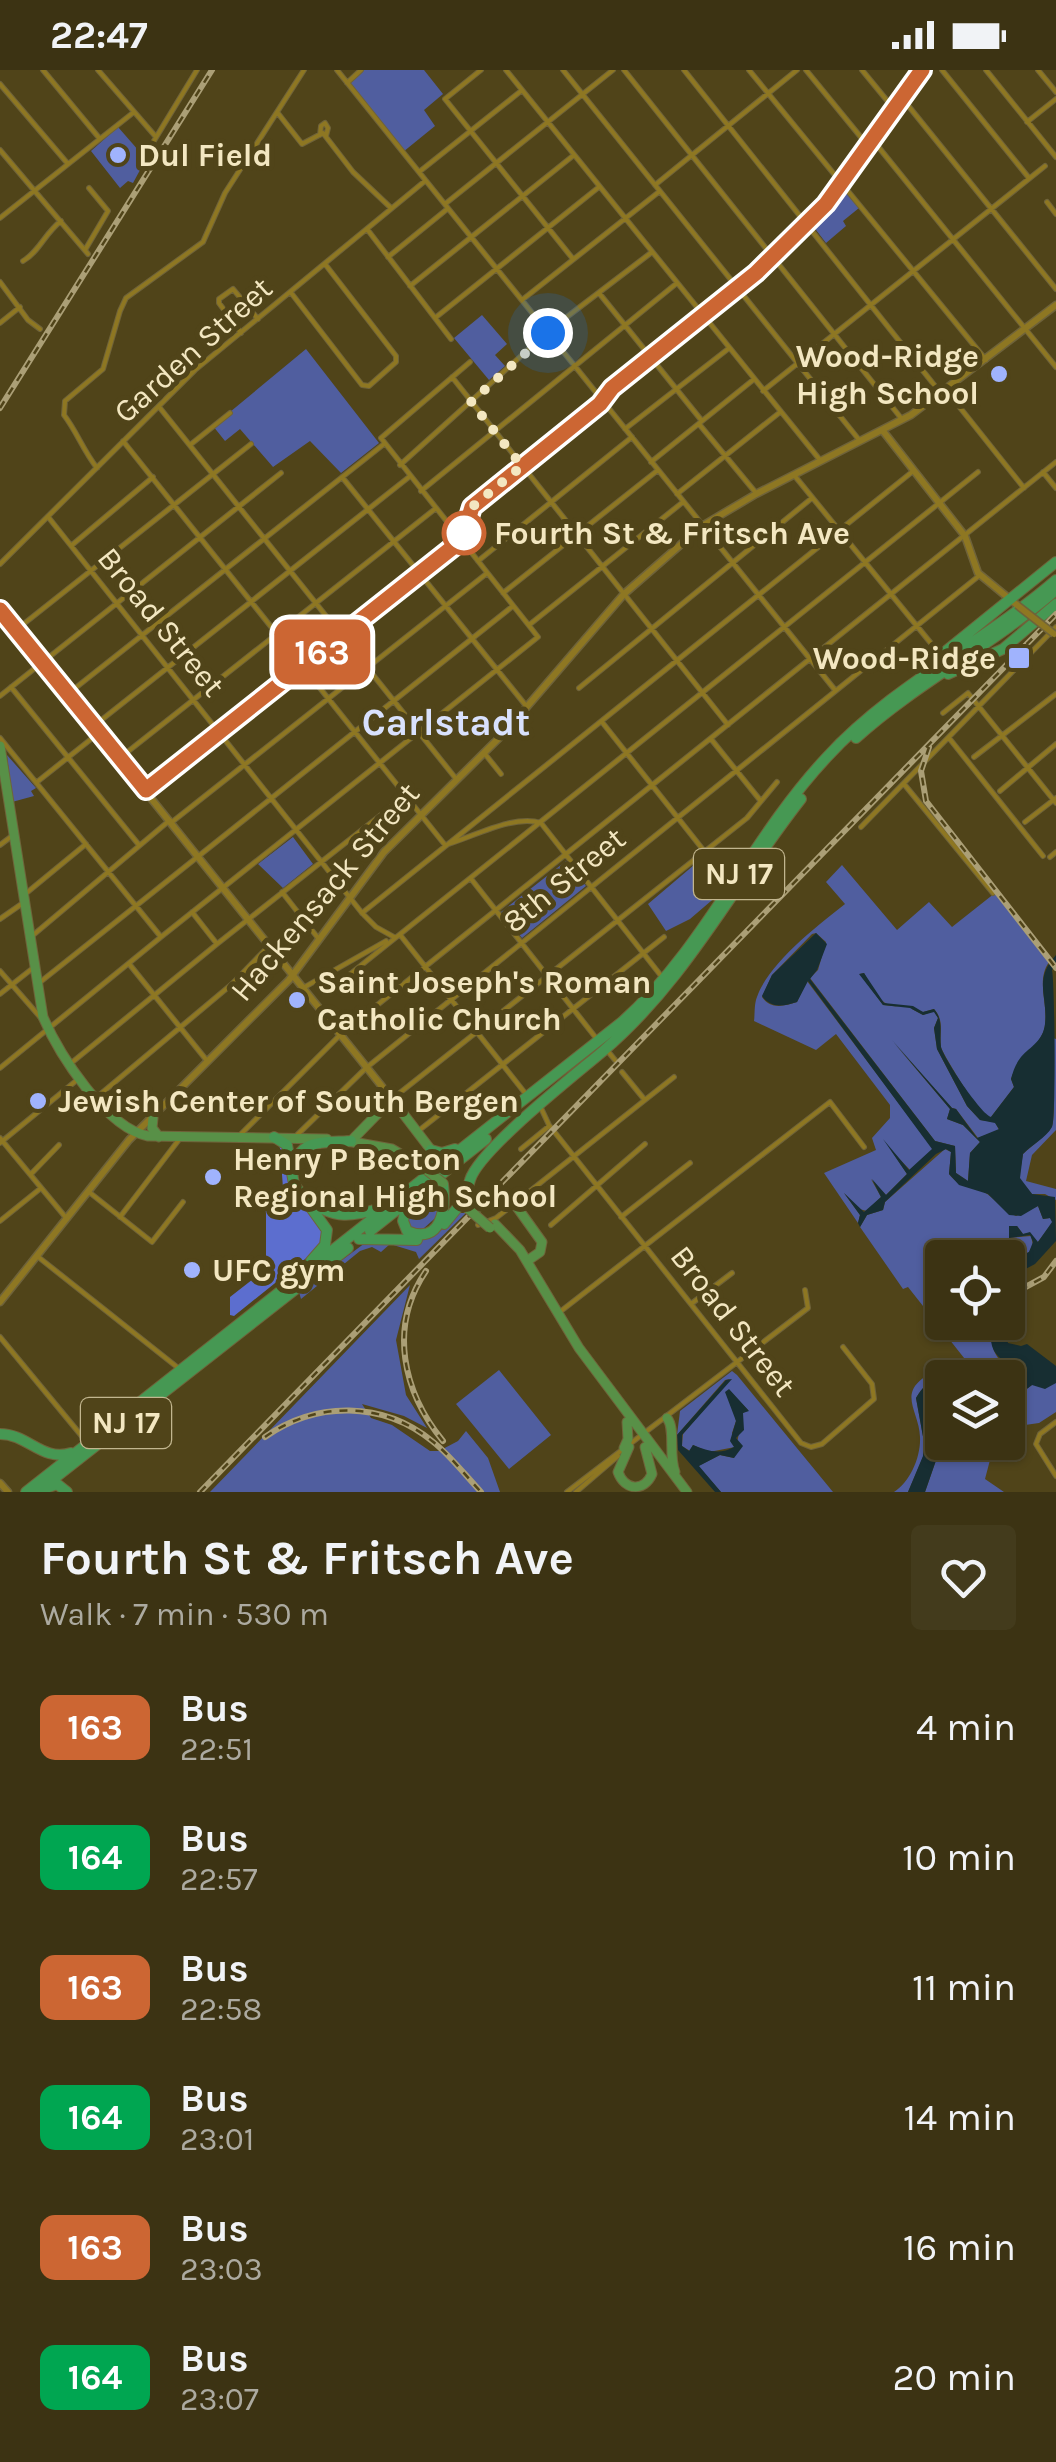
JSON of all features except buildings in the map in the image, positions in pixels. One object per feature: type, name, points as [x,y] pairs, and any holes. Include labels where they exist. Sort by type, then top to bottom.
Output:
[{"type":"highway","points":[[872,713],[1014,602],[1056,562]]},
{"type":"highway","name":"NJ 17","points":[[26,1492],[389,1206],[426,1172],[602,1045],[664,981],[820,764],[872,713],[1004,622],[1056,580]]},
{"type":"highway","name":"NJ 17","points":[[38,1492],[650,1006],[681,970],[781,824],[823,771],[864,730],[920,686],[1010,628],[1056,590]]},
{"type":"highway","points":[[920,686],[996,653],[1056,604]]},
{"type":"highway","points":[[358,1240],[426,1237],[442,1227],[468,1203],[474,1171],[602,1045],[650,1006]]},
{"type":"highway","points":[[431,1150],[442,1154],[452,1151],[494,1125]]},
{"type":"highway","points":[[274,1138],[287,1146],[294,1184],[324,1224],[328,1236],[324,1248],[281,1292]]},
{"type":"highway","points":[[351,1141],[317,1143],[299,1152],[296,1168],[302,1188],[318,1206],[332,1214],[352,1216],[389,1206]]},
{"type":"highway","points":[[426,1172],[433,1159],[431,1150]]},
{"type":"highway","points":[[443,1184],[446,1204],[442,1220],[424,1233],[409,1233],[403,1224],[406,1212],[454,1164]]},
{"type":"highway","points":[[0,1434],[20,1438],[52,1456],[67,1455],[85,1446]]},
{"type":"highway","points":[[38,1492],[58,1484],[68,1492]]},
{"type":"main road","points":[[449,525],[772,257],[842,182],[921,71]]},
{"type":"main road","name":"Hackensack Street","points":[[0,1302],[136,1134],[293,974],[349,896],[420,815],[527,707],[624,594],[702,526],[756,494],[903,420],[1056,304]]},
{"type":"main road","points":[[883,431],[965,536],[980,576],[1055,632]]},
{"type":"main road","points":[[462,540],[472,507]]},
{"type":"main road","points":[[0,610],[431,1150]]},
{"type":"main road","points":[[0,746],[33,968],[46,1025],[70,1064],[115,1120],[136,1134],[159,1137],[351,1141],[398,1151],[468,1203],[527,1261],[643,1441],[652,1474],[646,1484],[635,1488],[624,1484],[618,1472],[628,1439],[627,1422]]},
{"type":"main road","points":[[351,1141],[392,1099]]},
{"type":"main road","points":[[153,1118],[153,1132],[159,1137]]},
{"type":"main road","points":[[368,1124],[368,1143]]},
{"type":"main road","points":[[514,1203],[542,1242],[540,1252],[527,1261]]},
{"type":"main road","points":[[492,1226],[517,1256],[570,1344],[682,1489]]},
{"type":"main road","points":[[667,1418],[672,1426],[670,1457],[682,1489]]},
{"type":"main road","points":[[0,1483],[8,1492]]},
{"type":"street","points":[[43,70],[100,138]]},
{"type":"street","points":[[98,70],[156,137]]},
{"type":"street","points":[[149,149],[197,70]]},
{"type":"street","points":[[96,468],[78,444],[75,430],[64,415],[65,401],[102,370],[126,298],[206,238],[225,193],[304,70]]},
{"type":"street","points":[[337,70],[836,690]]},
{"type":"street","points":[[347,82],[361,70]]},
{"type":"street","points":[[481,70],[445,99],[574,259]]},
{"type":"street","points":[[506,70],[821,462]]},
{"type":"street","points":[[563,70],[861,442]]},
{"type":"street","points":[[388,257],[612,70]]},
{"type":"street","points":[[624,70],[903,420]]},
{"type":"street","points":[[684,70],[870,306],[1024,488]]},
{"type":"street","points":[[749,70],[986,360]]},
{"type":"street","points":[[654,185],[797,70]]},
{"type":"street","points":[[806,70],[864,141],[876,144],[1056,367]]},
{"type":"street","points":[[862,70],[894,109]]},
{"type":"street","points":[[942,70],[1028,178]]},
{"type":"street","points":[[986,70],[1056,157]]},
{"type":"street","points":[[1028,122],[1056,96],[1038,70]]},
{"type":"street","points":[[0,84],[68,164]]},
{"type":"street","points":[[419,172],[522,90]]},
{"type":"street","points":[[902,98],[1056,289]]},
{"type":"street","points":[[0,218],[134,112]]},
{"type":"street","points":[[277,112],[302,144],[323,136],[353,172],[392,208]]},
{"type":"street","points":[[0,150],[86,252],[108,212],[89,188]]},
{"type":"street","points":[[410,286],[574,155]]},
{"type":"street","points":[[764,391],[1045,166]]},
{"type":"street","name":"Garden Street","points":[[0,564],[195,370],[425,180]]},
{"type":"street","points":[[435,318],[599,186]]},
{"type":"street","points":[[522,300],[660,191]]},
{"type":"street","points":[[1047,202],[1056,214]]},
{"type":"street","points":[[23,261],[34,255],[46,233],[61,221]]},
{"type":"street","points":[[366,229],[451,339]]},
{"type":"street","points":[[400,465],[548,333],[652,252]]},
{"type":"street","points":[[291,292],[362,385],[369,386],[396,362],[396,356],[325,264]]},
{"type":"street","points":[[0,282],[40,330]]},
{"type":"street","points":[[421,491],[676,283]]},
{"type":"street","points":[[241,333],[219,299],[234,289],[258,318]]},
{"type":"street","points":[[599,293],[756,494]]},
{"type":"street","points":[[0,323],[20,307]]},
{"type":"street","points":[[625,429],[729,348]]},
{"type":"street","points":[[69,693],[342,477],[470,362]]},
{"type":"street","points":[[452,377],[728,725]]},
{"type":"street","points":[[651,462],[754,380]]},
{"type":"street","points":[[158,406],[457,780]]},
{"type":"street","points":[[677,494],[780,412]]},
{"type":"street","points":[[190,445],[230,413]]},
{"type":"street","points":[[478,561],[632,437]]},
{"type":"street","points":[[123,441],[446,845]]},
{"type":"street","points":[[0,1068],[46,1025],[538,638],[382,441]]},
{"type":"street","points":[[16,630],[251,444]]},
{"type":"street","points":[[237,1137],[340,1034],[1056,462]]},
{"type":"street","points":[[503,593],[658,470]]},
{"type":"street","points":[[362,914],[914,471]]},
{"type":"street","points":[[329,992],[978,472]]},
{"type":"street","points":[[1044,472],[1056,488]]},
{"type":"street","points":[[0,696],[280,473]]},
{"type":"street","points":[[794,475],[934,648]]},
{"type":"street","points":[[36,783],[168,668],[410,476]]},
{"type":"street","points":[[71,546],[153,477]]},
{"type":"street","points":[[342,477],[527,707]]},
{"type":"street","points":[[579,688],[812,498]]},
{"type":"street","points":[[529,625],[683,502]]},
{"type":"street","points":[[121,757],[436,508]]},
{"type":"street","name":"Broad Street","points":[[48,516],[362,914],[376,927],[398,937],[452,998],[528,1097]]},
{"type":"street","points":[[146,790],[462,540]]},
{"type":"street","points":[[30,938],[139,845],[487,573]]},
{"type":"street","name":"8th Street","points":[[295,1138],[366,1068],[980,576]]},
{"type":"street","points":[[36,986],[513,606]]},
{"type":"street","points":[[862,827],[1055,632]]},
{"type":"street","points":[[11,687],[139,845]]},
{"type":"street","points":[[943,714],[968,693],[1055,800],[1025,822]]},
{"type":"street","points":[[974,757],[1056,694]]},
{"type":"street","points":[[602,722],[731,885]]},
{"type":"street","points":[[0,738],[160,936]]},
{"type":"street","points":[[949,738],[1046,856],[1056,852]]},
{"type":"street","points":[[711,739],[760,800]]},
{"type":"street","points":[[1000,791],[1056,744]]},
{"type":"street","points":[[484,753],[501,774]]},
{"type":"street","points":[[392,1099],[747,818],[777,782]]},
{"type":"street","points":[[904,784],[993,893]]},
{"type":"street","points":[[70,1064],[406,796]]},
{"type":"street","points":[[446,845],[502,827],[535,820],[542,823],[664,981]]},
{"type":"street","points":[[0,845],[13,834]]},
{"type":"street","points":[[0,919],[86,844]]},
{"type":"street","points":[[471,880],[615,1060]]},
{"type":"street","points":[[282,892],[318,938]]},
{"type":"street","points":[[192,912],[217,944]]},
{"type":"street","points":[[303,988],[364,951],[398,937]]},
{"type":"street","points":[[417,1132],[664,937]]},
{"type":"street","points":[[96,1097],[232,984],[270,945]]},
{"type":"street","points":[[128,963],[208,1062]]},
{"type":"street","points":[[0,994],[33,968]]},
{"type":"street","points":[[0,971],[46,1025]]},
{"type":"street","points":[[622,1072],[644,1099]]},
{"type":"street","points":[[478,1225],[496,1218],[674,1076]]},
{"type":"street","points":[[67,1219],[1,1140],[81,1077]]},
{"type":"street","points":[[558,1314],[830,1102],[864,1147]]},
{"type":"street","name":"Broad Street","points":[[542,1108],[550,1126],[801,1443],[815,1447],[858,1416],[874,1399],[872,1384],[843,1347]]},
{"type":"street","points":[[521,1150],[550,1126]]},
{"type":"street","points":[[120,1217],[181,1136]]},
{"type":"street","points":[[551,1225],[646,1144]]},
{"type":"street","points":[[30,1174],[59,1145]]},
{"type":"street","points":[[621,1217],[690,1163]]},
{"type":"street","points":[[0,1221],[41,1188]]},
{"type":"street","points":[[88,1192],[152,1242],[183,1202]]},
{"type":"street","points":[[38,1256],[180,1370]]},
{"type":"street","points":[[691,1304],[732,1272]]},
{"type":"street","points":[[567,1492],[624,1450],[643,1441],[735,1361],[808,1308],[805,1290]]},
{"type":"street","points":[[0,1337],[85,1446]]},
{"type":"street","points":[[1056,1422],[1040,1434],[1036,1444],[1056,1476]]},
{"type":"street","points":[[576,1492],[614,1463],[624,1450]]},
{"type":"shaded area","points":[[360,70],[424,70],[443,94],[424,110],[435,126],[403,152],[347,81]]},
{"type":"shaded area","name":"Dul Field","points":[[118,127],[146,159],[133,183],[128,181],[120,188],[91,151]]},
{"type":"shaded area","points":[[844,190],[859,208],[826,243],[813,226]]},
{"type":"shaded area","points":[[482,315],[507,344],[495,355],[505,366],[489,380],[454,338]]},
{"type":"shaded area","points":[[306,349],[379,443],[341,473],[310,441],[273,467],[240,429],[225,441],[213,426]]},
{"type":"shaded area","points":[[7,755],[36,788],[31,791],[34,796],[12,802]]},
{"type":"shaded area","points":[[293,837],[313,864],[283,888],[258,864]]},
{"type":"shaded area","points":[[566,861],[586,886],[522,938],[501,912]]},
{"type":"shaded area","points":[[694,865],[718,895],[690,919],[666,931],[648,904]]},
{"type":"shaded area","points":[[842,865],[897,930],[929,902],[952,927],[995,893],[1049,962],[1043,977],[1043,1032],[1019,1063],[1011,1079],[1014,1087],[991,1117],[981,1111],[943,1052],[941,1022],[937,1013],[934,1009],[923,1012],[911,1008],[923,1015],[934,1011],[938,1018],[934,1028],[937,1049],[967,1106],[980,1120],[995,1122],[999,1130],[978,1138],[894,1043],[950,1109],[947,1119],[963,1125],[980,1142],[970,1153],[968,1181],[956,1173],[955,1146],[935,1141],[810,978],[818,970],[826,942],[812,934],[772,975],[762,997],[778,1006],[797,1002],[807,981],[933,1149],[910,1170],[891,1150],[907,1174],[886,1195],[871,1179],[881,1197],[867,1211],[859,1209],[844,1193],[860,1215],[858,1223],[824,1173],[876,1150],[872,1138],[890,1118],[890,1105],[836,1034],[816,1050],[754,1021],[757,997],[772,972],[795,946],[845,904],[826,882]],"holes":[[[864,973],[882,1001],[904,1007],[883,1005],[860,974]]]},
{"type":"shaded area","points":[[816,933],[827,944],[810,979],[935,1141],[955,1146],[956,1173],[968,1181],[970,1153],[980,1142],[963,1125],[947,1119],[950,1109],[892,1040],[956,1109],[977,1138],[999,1129],[995,1123],[980,1120],[967,1106],[937,1049],[934,1028],[938,1018],[934,1012],[923,1015],[910,1008],[883,1005],[859,974],[864,973],[884,1003],[913,1006],[923,1012],[934,1009],[940,1022],[944,1053],[972,1097],[991,1117],[1014,1087],[1011,1079],[1021,1057],[1044,1030],[1043,980],[1056,955],[1052,970],[1052,1127],[1023,1154],[1020,1178],[1032,1194],[1055,1197],[1056,1241],[1035,1264],[1025,1269],[1025,1254],[1033,1242],[1030,1235],[1009,1238],[1009,1226],[1017,1226],[1023,1234],[1030,1232],[1038,1242],[1052,1222],[1050,1218],[1043,1219],[1038,1206],[1021,1216],[1009,1215],[988,1194],[959,1185],[949,1174],[951,1152],[946,1149],[885,1202],[883,1210],[867,1215],[860,1227],[860,1215],[844,1193],[864,1212],[881,1197],[872,1179],[886,1195],[907,1174],[883,1139],[909,1170],[932,1149],[808,981],[797,1002],[774,1005],[762,996],[772,975]]},
{"type":"shaded area","points":[[1053,1038],[1056,1130],[1032,1155],[1026,1181],[1056,1189],[1056,1200],[1045,1194],[1032,1194],[1019,1178],[1023,1154],[1052,1126]]},
{"type":"shaded area","points":[[276,1141],[283,1144],[288,1174],[323,1227],[320,1247],[234,1316],[230,1315],[230,1297],[266,1269],[263,1199],[283,1188]]},
{"type":"shaded area","points":[[945,1149],[951,1152],[949,1174],[957,1182],[984,1192],[1016,1216],[1038,1206],[1043,1219],[1053,1222],[1037,1243],[1030,1233],[1023,1234],[1017,1226],[1009,1226],[1009,1238],[1031,1236],[1033,1245],[1025,1254],[1025,1240],[925,1240],[925,1309],[908,1287],[903,1289],[860,1227],[867,1215],[883,1210],[885,1202]]},
{"type":"shaded area","points":[[436,1187],[442,1212],[423,1229],[409,1228],[407,1213]]},
{"type":"shaded area","points":[[456,1213],[466,1213],[419,1259],[416,1252],[390,1244],[381,1252],[372,1247],[360,1251],[301,1299],[299,1292],[365,1243],[431,1238]]},
{"type":"shaded area","points":[[410,1285],[396,1340],[406,1395],[427,1428],[404,1416],[362,1404],[371,1418],[392,1425],[430,1451],[439,1451],[458,1441],[466,1431],[488,1458],[500,1492],[210,1492]]},
{"type":"shaded area","points":[[950,1340],[992,1340],[1000,1360],[966,1360]]},
{"type":"shaded area","points":[[991,1340],[1027,1344],[1056,1366],[1056,1383],[1045,1389],[1032,1385],[1025,1390],[1025,1360],[1002,1360]]},
{"type":"shaded area","points":[[499,1370],[551,1435],[509,1469],[456,1404]]},
{"type":"shaded area","points":[[732,1371],[833,1492],[721,1492],[698,1466],[720,1455],[734,1458],[743,1413],[748,1410],[729,1390],[736,1421],[732,1433],[735,1447],[709,1452],[693,1445],[690,1451],[682,1446],[683,1434],[730,1379],[677,1435],[680,1411]]},
{"type":"shaded area","points":[[924,1378],[925,1386],[916,1398],[923,1457],[908,1492],[894,1492],[910,1475],[919,1453],[919,1427],[912,1393]]},
{"type":"shaded area","points":[[732,1379],[682,1435],[682,1446],[689,1451],[693,1445],[724,1451],[734,1447],[730,1441],[736,1421],[725,1392],[729,1389],[749,1411],[743,1413],[744,1430],[736,1438],[743,1446],[734,1458],[720,1455],[699,1466],[721,1492],[715,1492],[678,1450],[677,1435],[726,1380]]},
{"type":"shaded area","points":[[1056,1383],[1056,1412],[1039,1423],[1025,1425],[1025,1390],[1032,1385]]},
{"type":"shaded area","points":[[925,1386],[925,1460],[936,1460],[925,1492],[908,1492],[923,1456],[916,1398]]},
{"type":"shaded area","points":[[936,1460],[990,1460],[985,1479],[1004,1492],[925,1492]]},
{"type":"railway","points":[[0,408],[212,70]]},
{"type":"railway","points":[[200,1492],[1056,614]]},
{"type":"railway","points":[[929,747],[921,771],[926,801],[1056,968]]},
{"type":"railway","points":[[1025,1287],[1044,1277],[1056,1261]]},
{"type":"railway","points":[[426,1271],[407,1314],[405,1359],[418,1402],[443,1441]]},
{"type":"railway","points":[[265,1437],[285,1425],[327,1412],[349,1410],[392,1418],[432,1441],[481,1492]]},
{"type":"bus line","name":"163","points":[[0,610],[146,790],[462,540],[472,507],[600,404],[608,390],[756,273],[826,204],[922,70]]},
{"type":"place","name":"Dul Field","points":[[118,155]]},
{"type":"place","name":"Wood-Ridge High School","points":[[999,374]]},
{"type":"place","name":"Fourth St & Fritsch Ave","points":[[464,533]]},
{"type":"place","name":"Wood-Ridge","points":[[1019,658]]},
{"type":"place","name":"Saint Joseph's Roman Catholic Church","points":[[297,1000]]},
{"type":"place","name":"Jewish Center of South Bergen","points":[[38,1101]]},
{"type":"place","name":"Henry P Becton Regional High School","points":[[213,1177]]},
{"type":"place","name":"UFC gym","points":[[192,1270]]},
{"type":"district","name":"Carlstadt","points":[[446,722]]},
{"type":"route","points":[[464,533],[472,507],[522,466],[471,402],[548,333]]}]
